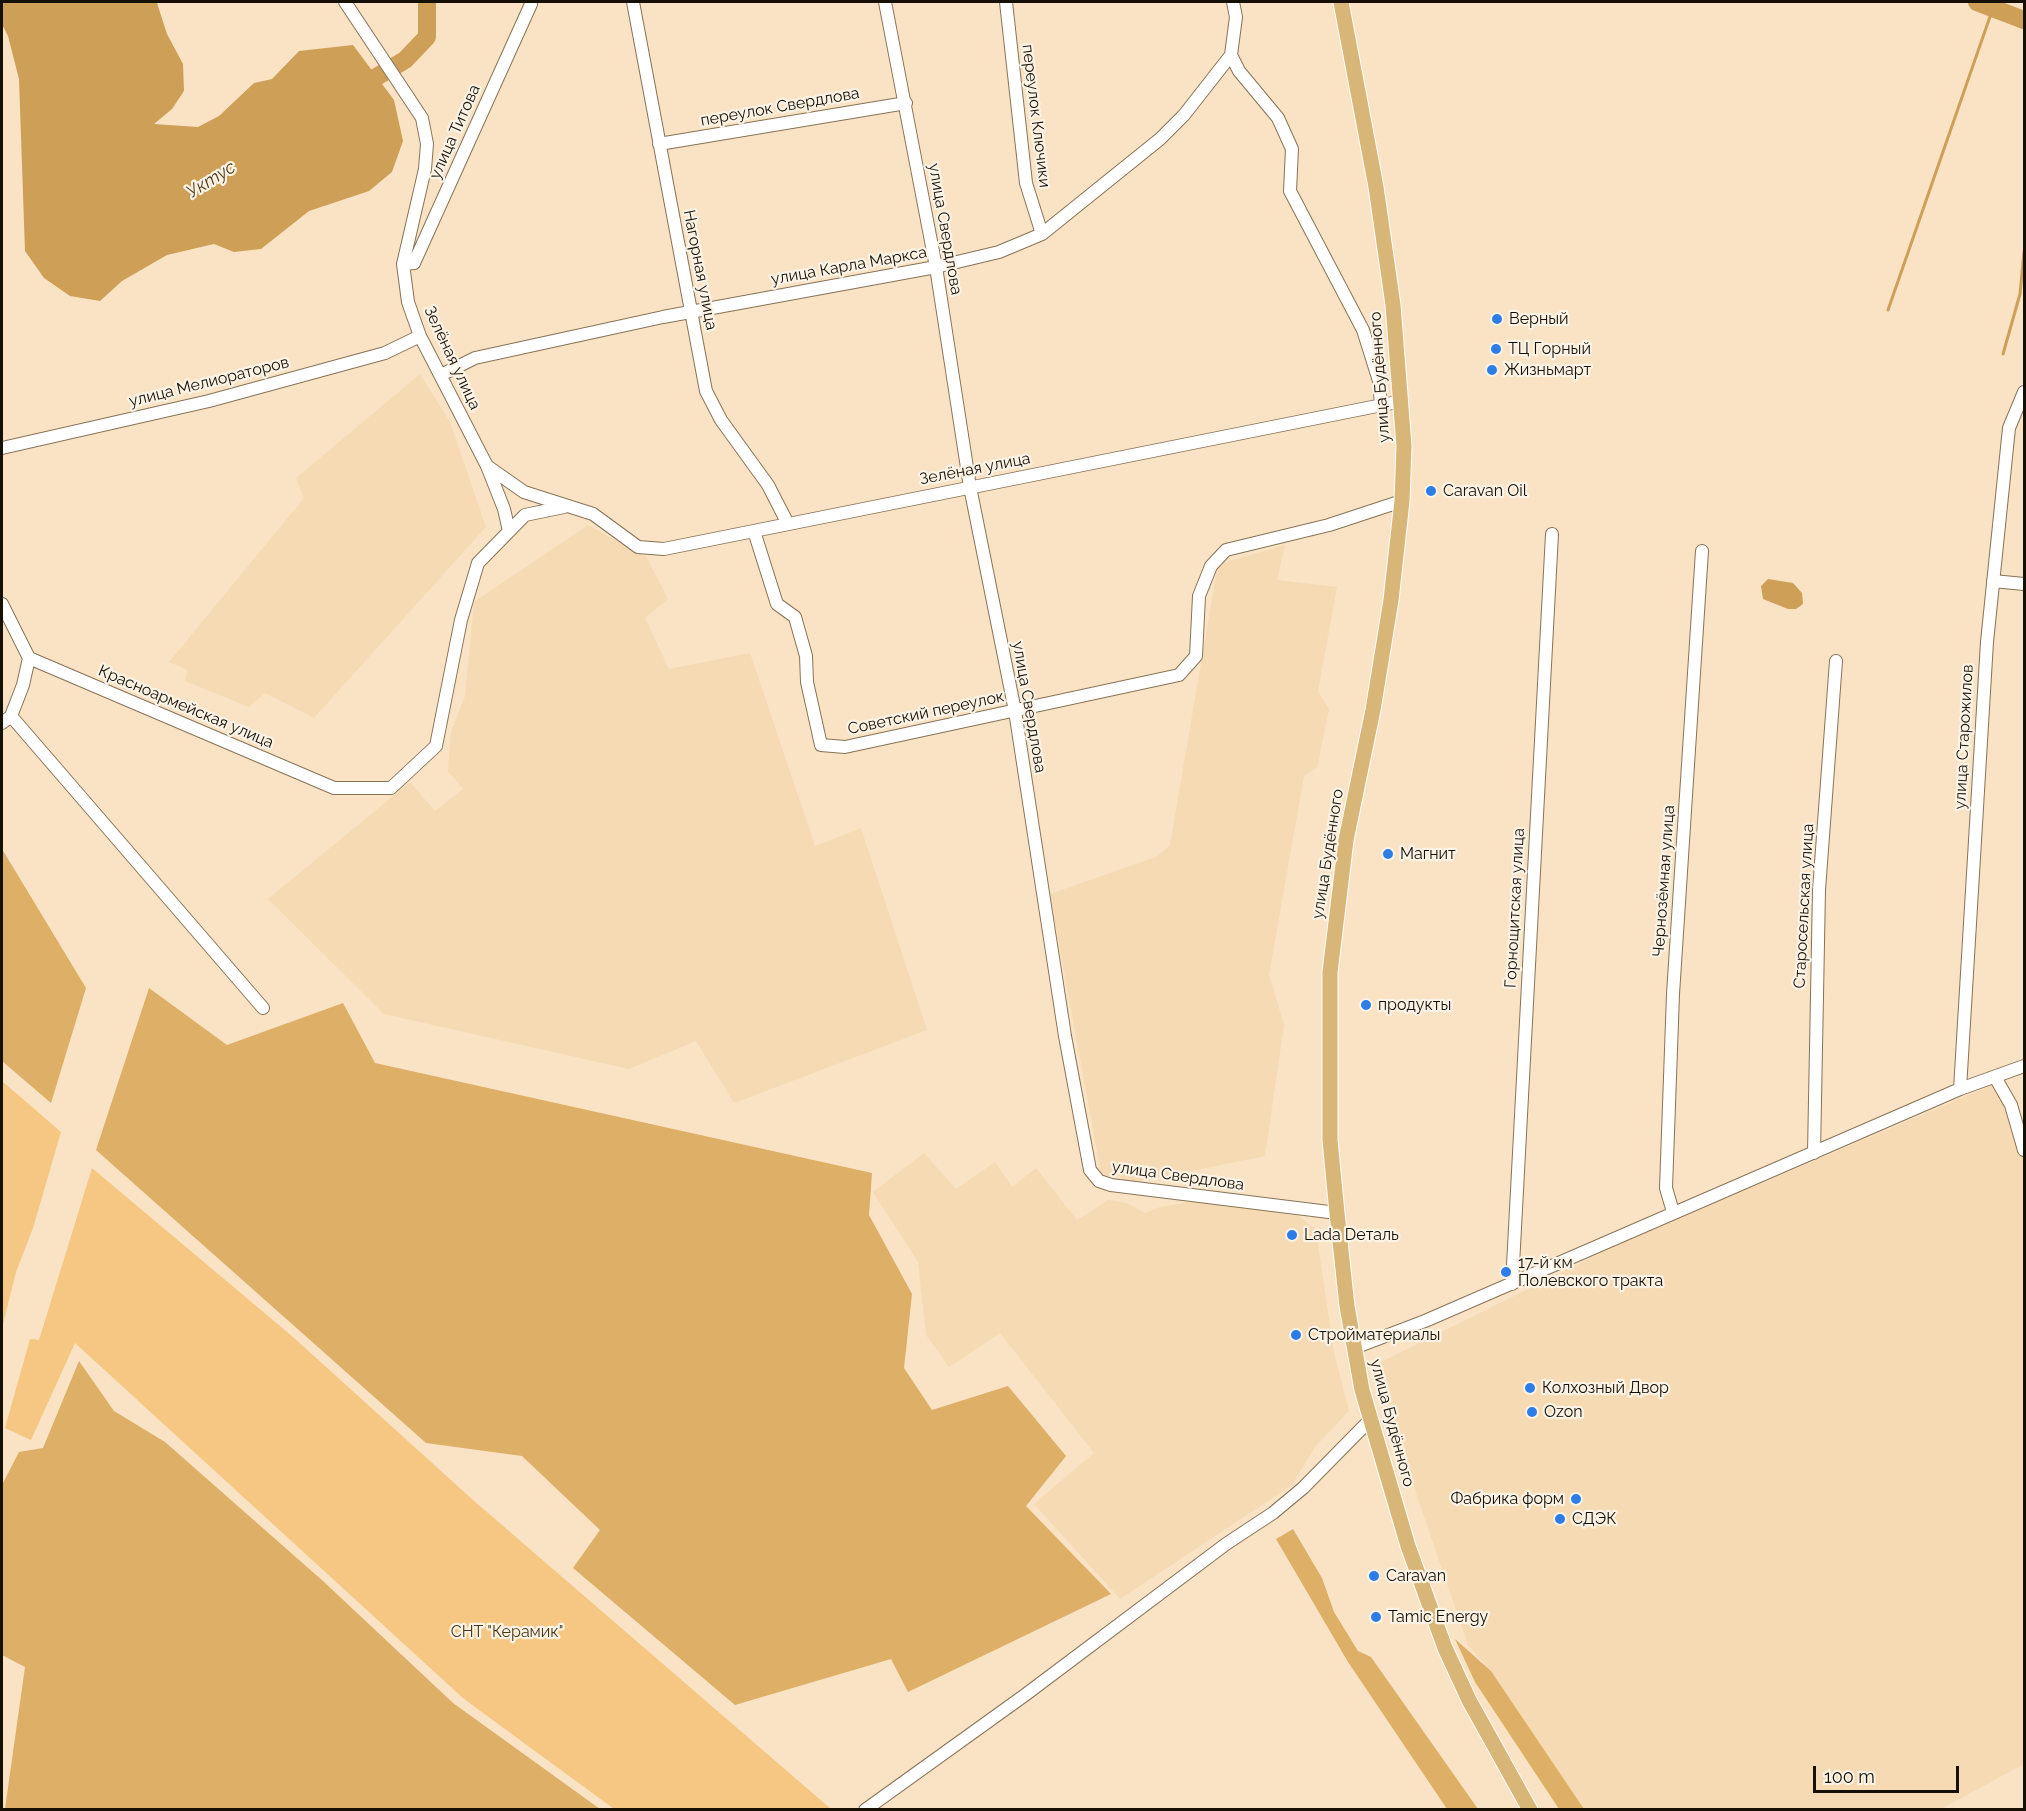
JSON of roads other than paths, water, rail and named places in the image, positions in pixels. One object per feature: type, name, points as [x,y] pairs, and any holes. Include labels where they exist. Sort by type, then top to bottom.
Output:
[{"type":"main road","name":"улица Будённого","points":[[1341,2],[1376,187],[1393,305],[1402,401],[1402,501],[1384,646],[1346,840],[1330,972],[1330,1140],[1336,1213],[1354,1348],[1370,1420],[1404,1535],[1431,1614],[1469,1700],[1530,1809]]},
{"type":"street","name":"Зелёная улица","points":[[345,2],[422,118],[427,144],[425,169],[403,264],[408,302],[420,336],[487,466],[504,509],[509,531]]},
{"type":"street","name":"Нагорная улица","points":[[633,2],[706,391],[721,420],[768,485],[788,524]]},
{"type":"street","name":"улица Свердлова","points":[[885,2],[936,267],[970,487],[1015,711],[1065,1036],[1089,1162],[1094,1176],[1112,1185],[1336,1213]]},
{"type":"street","name":"переулок Ключики","points":[[1006,2],[1026,183],[1042,234]]},
{"type":"street","points":[[1233,2],[1236,17],[1231,55],[1239,71],[1278,118],[1292,150],[1290,191],[1364,330],[1379,381],[1381,405]]},
{"type":"street","name":"улица Титова","points":[[403,264],[414,263],[531,4]]},
{"type":"street","name":"улица Карла Маркса","points":[[441,375],[475,358],[690,311],[936,267],[999,252],[1042,234],[1160,139],[1184,115],[1231,55]]},
{"type":"street","name":"переулок Свердлова","points":[[659,144],[906,103]]},
{"type":"street","name":"улица Мелиораторов","points":[[2,448],[209,401],[385,353],[420,336]]},
{"type":"street","name":"улица Старожилов","points":[[1960,1089],[1987,642],[2009,428],[2025,392]]},
{"type":"street","name":"Зелёная улица","points":[[487,466],[524,492],[565,507],[594,514],[638,547],[664,549],[1402,401]]},
{"type":"street","name":"Советский переулок","points":[[754,531],[777,604],[795,617],[806,656],[807,682],[821,745],[845,747],[1179,675],[1196,656],[1199,596],[1211,566],[1226,550],[1329,525],[1402,501]]},
{"type":"street","points":[[509,531],[525,515],[565,507]]},
{"type":"street","name":"Красноармейская улица","points":[[29,658],[334,788],[391,788],[436,746],[461,620],[478,563],[509,531]]},
{"type":"street","name":"Горнощитская улица","points":[[1512,1284],[1552,534]]},
{"type":"street","name":"Чернозёмная улица","points":[[1673,1212],[1666,1188],[1673,994],[1702,551]]},
{"type":"street","points":[[1993,580],[2025,584]]},
{"type":"street","points":[[2,604],[29,658],[23,685],[6,720],[263,1008]]},
{"type":"street","name":"Старосельская улица","points":[[1814,1153],[1813,1089],[1819,890],[1836,661]]},
{"type":"street","points":[[1354,1348],[1416,1325],[1512,1284],[1960,1089],[2025,1066]]},
{"type":"street","points":[[1995,1077],[2011,1105],[2025,1150]]},
{"type":"street","points":[[865,1809],[1025,1695],[1226,1544],[1273,1513],[1303,1488],[1370,1420]]},
{"type":"water","points":[[2,2],[157,3],[167,34],[183,64],[184,91],[172,109],[154,124],[198,127],[219,116],[254,83],[272,79],[299,51],[353,45],[394,100],[403,141],[392,172],[369,191],[309,211],[261,249],[234,252],[214,244],[167,255],[122,281],[100,301],[70,296],[44,278],[25,251],[19,79],[8,36],[2,24]]},
{"type":"water","points":[[1768,579],[1793,583],[1802,593],[1803,604],[1796,609],[1788,609],[1763,599],[1761,586]]},
{"type":"waterway","name":"Уктус","points":[[356,89],[405,60],[427,37],[427,2]]},
{"type":"waterway","name":"Уктус","points":[[1977,2],[2024,20]]},
{"type":"waterway","points":[[1888,310],[1993,8]]},
{"type":"waterway","points":[[2003,354],[2020,294],[2024,252]]},
{"type":"place","name":"Верный","points":[[1497,319]]},
{"type":"place","name":"ТЦ Горный","points":[[1496,349]]},
{"type":"place","name":"Жизньмарт","points":[[1492,370]]},
{"type":"place","name":"Caravan Oil","points":[[1431,491]]},
{"type":"place","name":"Магнит","points":[[1388,854]]},
{"type":"place","name":"продукты","points":[[1366,1005]]},
{"type":"place","name":"Lada Dеталь","points":[[1292,1235]]},
{"type":"place","name":"17-й км Полевского тракта","points":[[1506,1272]]},
{"type":"place","name":"Стройматериалы","points":[[1296,1335]]},
{"type":"place","name":"Колхозный Двор","points":[[1530,1388]]},
{"type":"place","name":"Ozon","points":[[1532,1412]]},
{"type":"place","name":"Фабрика форм","points":[[1576,1499]]},
{"type":"place","name":"СДЭК","points":[[1560,1519]]},
{"type":"place","name":"Caravan","points":[[1374,1576]]},
{"type":"place","name":"Tamic Еnergy","points":[[1376,1617]]},
{"type":"park label","name":"СНТ \"Керамик\"","points":[[507,1632]]}]
